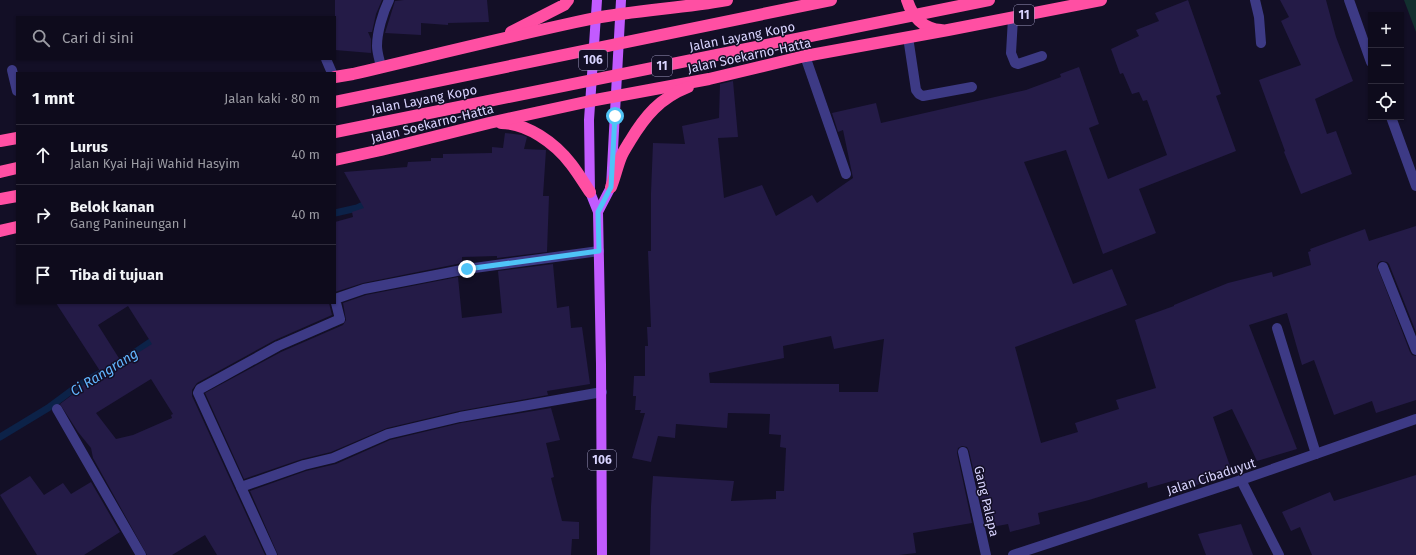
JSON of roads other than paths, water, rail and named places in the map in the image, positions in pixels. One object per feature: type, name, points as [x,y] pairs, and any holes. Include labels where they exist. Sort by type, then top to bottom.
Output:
[{"type":"highway","points":[[481,44],[541,18],[564,5],[568,0]]},
{"type":"highway","points":[[336,77],[596,18],[699,2],[727,0]]},
{"type":"highway","name":"Jalan Layang Kopo","points":[[336,102],[831,0]]},
{"type":"highway","points":[[908,0],[910,10],[917,19],[926,26],[936,30],[948,30]]},
{"type":"highway","name":"Jalan Layang Kopo","points":[[336,132],[989,0]]},
{"type":"highway","name":"Jalan Soekarno-Hatta","points":[[336,160],[489,123],[590,101],[709,79],[805,56],[1101,0]]},
{"type":"highway","points":[[611,187],[621,156],[647,114],[657,104],[671,95],[709,79]]},
{"type":"highway","points":[[489,123],[508,123],[520,126],[535,133],[559,150],[571,164],[590,192]]},
{"type":"highway","points":[[0,141],[16,138]]},
{"type":"highway","points":[[0,172],[16,168]]},
{"type":"highway","points":[[0,199],[16,196]]},
{"type":"highway","points":[[0,231],[16,227]]},
{"type":"main road","name":"106","points":[[597,0],[590,101],[590,192],[598,212],[602,392],[602,555]]},
{"type":"main road","name":"106","points":[[598,212],[611,187],[621,0]]},
{"type":"street","points":[[381,67],[377,46],[381,21],[389,0]]},
{"type":"street","points":[[1255,0],[1259,17],[1262,43]]},
{"type":"street","points":[[1349,0],[1368,54]]},
{"type":"street","points":[[1012,18],[1011,53],[1015,63],[1018,64],[1042,56]]},
{"type":"street","points":[[908,37],[916,90],[919,94],[923,96],[972,87]]},
{"type":"street","points":[[805,56],[846,174]]},
{"type":"street","points":[[326,60],[332,72]]},
{"type":"street","points":[[12,70],[16,88]]},
{"type":"street","points":[[1392,120],[1416,186]]},
{"type":"street","points":[[336,298],[364,289],[467,269],[599,251]]},
{"type":"street","points":[[1383,267],[1416,350]]},
{"type":"street","points":[[272,555],[198,393],[200,389],[278,346],[340,319],[336,302]]},
{"type":"street","points":[[1277,328],[1316,454]]},
{"type":"street","points":[[241,487],[304,465],[333,458],[388,434],[460,417],[602,392]]},
{"type":"street","points":[[58,409],[141,555]]},
{"type":"street","name":"Jalan Cibaduyut","points":[[1014,555],[1416,420]]},
{"type":"street","name":"Gang Palapa","points":[[963,452],[986,555]]},
{"type":"street","points":[[1241,480],[1279,555]]},
{"type":"waterway","name":"Ci Rangrang","points":[[336,213],[357,208],[370,202]]},
{"type":"waterway","name":"Ci Rangrang","points":[[0,437],[48,408],[79,385],[127,358],[158,337]]}]
